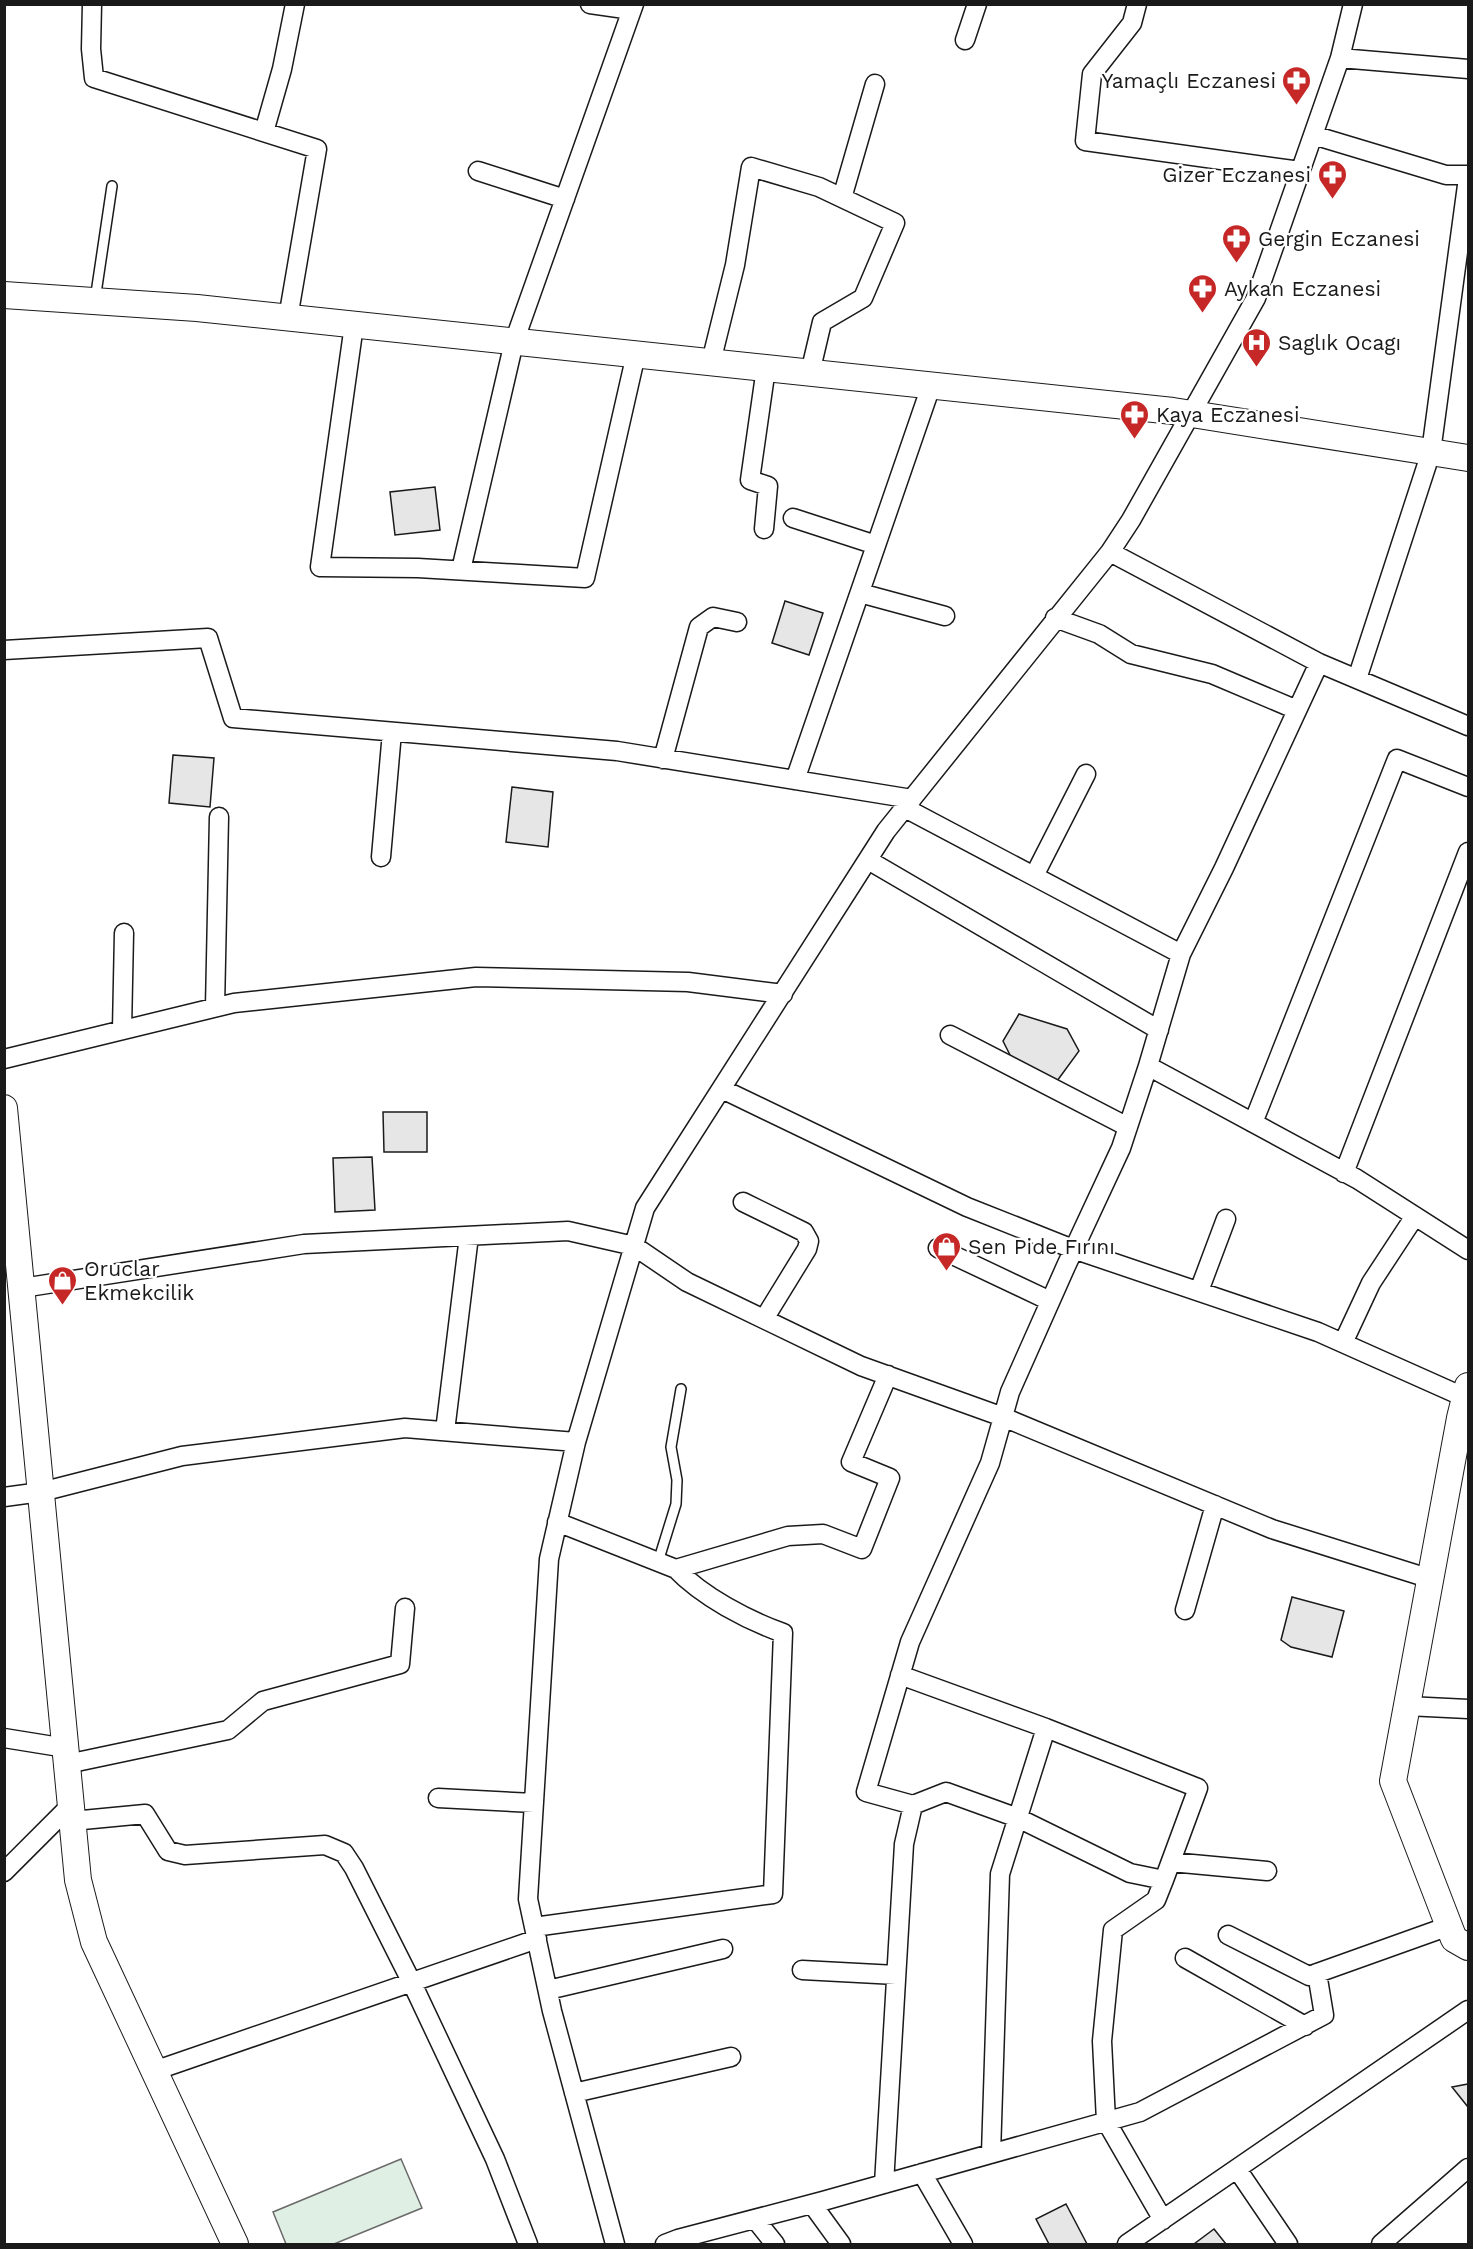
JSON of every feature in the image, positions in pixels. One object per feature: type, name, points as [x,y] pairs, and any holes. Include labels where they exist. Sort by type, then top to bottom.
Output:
[{"type":"main road","points":[[4,295],[95,300],[288,318],[1191,414],[1468,458]]},
{"type":"main road","points":[[4,1108],[11,1252],[22,1288],[78,1880],[94,1942],[235,2244]]},
{"type":"main road","points":[[1467,1392],[1393,1781],[1454,1939],[1468,1947]]},
{"type":"street","points":[[92,4],[91,49],[94,78],[316,149],[288,318]]},
{"type":"street","points":[[264,132],[282,69],[294,4]]},
{"type":"street","points":[[461,570],[514,342],[633,7],[590,4]]},
{"type":"street","points":[[965,40],[977,4]]},
{"type":"street","points":[[1137,4],[1132,23],[1092,74],[1085,141],[1300,171]]},
{"type":"street","points":[[615,2244],[548,1990],[528,1899],[549,1559],[576,1442],[645,1209],[886,831],[1110,552],[1131,520],[1256,298],[1340,58],[1353,4]]},
{"type":"street","points":[[1340,58],[1468,69]]},
{"type":"street","points":[[842,198],[875,84]]},
{"type":"street","points":[[1313,135],[1446,175],[1468,177],[1431,452],[1357,680]]},
{"type":"street","points":[[711,362],[735,266],[751,167],[819,186],[895,223],[863,298],[822,322],[810,373]]},
{"type":"street","points":[[478,171],[565,199]]},
{"type":"street","points":[[354,325],[320,567],[418,568],[585,578],[636,354]]},
{"type":"street","points":[[764,529],[768,486],[750,480],[766,368]]},
{"type":"street","points":[[795,780],[931,386]]},
{"type":"street","points":[[793,518],[876,545]]},
{"type":"street","points":[[1110,552],[1319,663],[1468,726]]},
{"type":"street","points":[[860,592],[945,616]]},
{"type":"street","points":[[663,759],[699,627],[713,617],[737,622]]},
{"type":"street","points":[[1055,618],[1099,634],[1131,654],[1212,674],[1297,710]]},
{"type":"street","points":[[4,650],[208,638],[233,718],[617,751],[795,780],[909,803],[1034,876],[1181,954]]},
{"type":"street","points":[[1164,1880],[1130,1873],[1018,1818],[946,1792],[913,1805],[866,1792],[910,1642],[990,1463],[1010,1392],[1073,1249],[1121,1148],[1181,954],[1224,868],[1319,663]]},
{"type":"street","points":[[381,857],[392,732]]},
{"type":"street","points":[[1252,1123],[1397,759],[1468,788]]},
{"type":"street","points":[[1034,876],[1086,774]]},
{"type":"street","points":[[215,1007],[219,817]]},
{"type":"street","points":[[1344,1173],[1468,852]]},
{"type":"street","points":[[868,860],[1159,1030]]},
{"type":"street","points":[[122,1030],[124,933]]},
{"type":"street","points":[[4,1059],[234,1003],[476,977],[688,982],[783,994]]},
{"type":"street","points":[[950,1035],[1128,1127]]},
{"type":"street","points":[[1148,1066],[1344,1173],[1468,1250]]},
{"type":"street","points":[[722,1089],[967,1208],[1073,1249],[1318,1332],[1467,1392]]},
{"type":"street","points":[[743,1202],[804,1232],[809,1241],[807,1249],[764,1319]]},
{"type":"street","points":[[1343,1343],[1371,1283],[1415,1216]]},
{"type":"street","points":[[1199,1291],[1226,1219]]},
{"type":"street","points":[[22,1288],[304,1244],[568,1231],[634,1246],[687,1282],[861,1366],[1003,1417],[1272,1529],[1431,1579]]},
{"type":"street","points":[[445,1431],[469,1236]]},
{"type":"street","points":[[939,1248],[1050,1301]]},
{"type":"street","points":[[676,1569],[788,1536],[823,1534],[862,1550],[890,1478],[851,1462],[888,1375]]},
{"type":"street","points":[[4,1497],[41,1492],[182,1456],[405,1428],[576,1442]]},
{"type":"street","points":[[1185,1610],[1215,1505]]},
{"type":"street","points":[[154,2071],[412,1983],[536,1933],[773,1894],[783,1633],[754,1623],[687,1581],[676,1569],[558,1522]]},
{"type":"street","points":[[4,1738],[67,1756],[228,1730],[263,1701],[400,1664],[405,1608]]},
{"type":"street","points":[[900,1675],[1046,1728],[1198,1788],[1156,1900],[1113,1930],[1102,2041],[1106,2121],[1163,2220]]},
{"type":"street","points":[[1407,1706],[1468,1709]]},
{"type":"street","points":[[991,2154],[1000,1874],[1046,1728]]},
{"type":"street","points":[[438,1798],[534,1803]]},
{"type":"street","points":[[884,2184],[904,1844],[913,1805]]},
{"type":"street","points":[[4,1872],[72,1813],[145,1814],[168,1851],[185,1855],[326,1845],[344,1853],[354,1868],[412,1983],[495,2159],[528,2244]]},
{"type":"street","points":[[1171,1862],[1267,1871]]},
{"type":"street","points":[[1228,1935],[1309,1976],[1449,1926]]},
{"type":"street","points":[[548,1990],[723,1949]]},
{"type":"street","points":[[1185,1958],[1305,2026]]},
{"type":"street","points":[[802,1970],[896,1975]]},
{"type":"street","points":[[665,2244],[1140,2112],[1324,2015],[1317,1973]]},
{"type":"street","points":[[1127,2244],[1468,2010]]},
{"type":"street","points":[[574,2093],[731,2057]]},
{"type":"street","points":[[1381,2244],[1468,2168]]},
{"type":"street","points":[[1237,2169],[1288,2244]]},
{"type":"street","points":[[922,2173],[963,2244]]},
{"type":"street","points":[[812,2204],[841,2244]]},
{"type":"street","points":[[755,2219],[775,2244]]},
{"type":"lane","points":[[95,300],[112,186]]},
{"type":"lane","points":[[658,1562],[675,1504],[677,1480],[671,1447],[681,1389]]},
{"type":"green space","points":[[401,2159],[422,2208],[334,2244],[286,2244],[273,2212]]},
{"type":"building","points":[[435,487],[440,530],[395,535],[390,492]]},
{"type":"building","points":[[785,601],[823,613],[809,655],[772,643]]},
{"type":"building","points":[[173,755],[214,758],[210,807],[169,803]]},
{"type":"building","points":[[512,787],[553,792],[548,847],[506,842]]},
{"type":"building","points":[[1019,1014],[1067,1029],[1079,1051],[1057,1081],[1016,1067],[1003,1041]]},
{"type":"building","points":[[383,1112],[427,1112],[427,1152],[384,1152]]},
{"type":"building","points":[[372,1157],[375,1210],[335,1212],[333,1158]]},
{"type":"building","points":[[1292,1597],[1344,1611],[1332,1657],[1291,1647],[1281,1640]]},
{"type":"building","points":[[1468,2084],[1468,2107],[1452,2087]]},
{"type":"building","points":[[1066,2204],[1087,2244],[1049,2244],[1036,2219]]},
{"type":"building","points":[[1214,2229],[1226,2244],[1194,2244]]},
{"type":"place","name":"Yamaçlı Eczanesi","points":[[1297,106]]},
{"type":"place","name":"Gizer Eczanesi","points":[[1332,200]]},
{"type":"place","name":"Gergin Eczanesi","points":[[1237,264]]},
{"type":"place","name":"Aykan Eczanesi","points":[[1203,314]]},
{"type":"place","name":"Saglık Ocagı","points":[[1257,368]]},
{"type":"place","name":"Kaya Eczanesi","points":[[1135,440]]},
{"type":"place","name":"Sen Pide Fırını","points":[[947,1272]]},
{"type":"place","name":"Oruclar Ekmekcilik","points":[[63,1306]]}]
